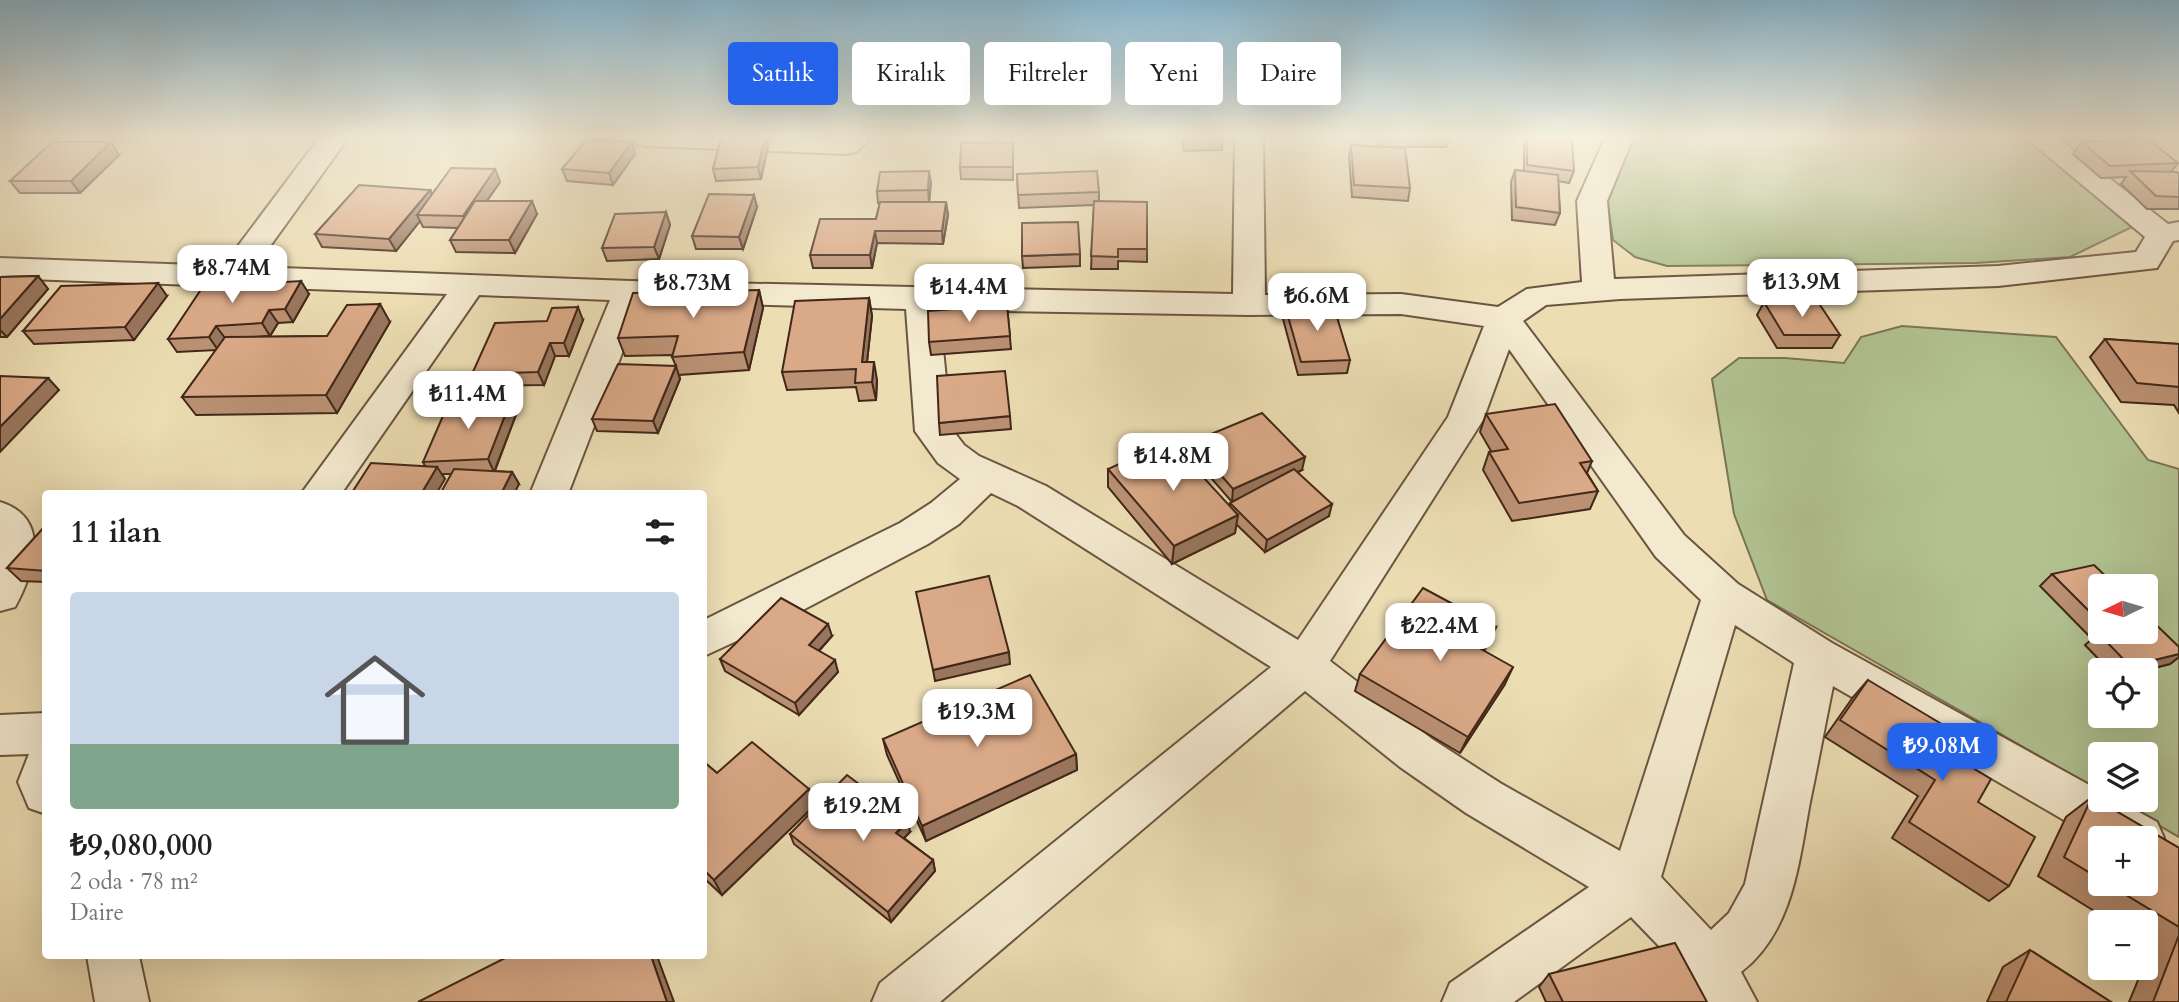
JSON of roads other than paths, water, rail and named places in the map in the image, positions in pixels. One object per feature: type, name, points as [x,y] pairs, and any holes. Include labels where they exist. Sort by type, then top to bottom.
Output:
[{"type":"street","points":[[231,278],[300,185]]},
{"type":"street","points":[[1249,185],[1249,305]]},
{"type":"street","points":[[1599,185],[1592,201],[1600,290]]},
{"type":"street","points":[[899,1002],[1304,666],[1465,420],[1504,318],[1538,296],[1600,290],[1998,276],[2146,261],[2170,233],[2104,185]]},
{"type":"street","points":[[0,268],[630,292],[1249,305],[1401,304],[1504,318],[1670,546],[1723,596],[1817,656],[2119,826]]},
{"type":"street","points":[[323,490],[470,285]]},
{"type":"street","points":[[551,490],[630,292]]},
{"type":"street","points":[[922,299],[933,431],[951,454],[985,474],[1032,496],[1304,666],[1357,710],[1472,791],[1634,885],[1676,927],[1718,984]]},
{"type":"street","points":[[707,638],[818,584],[936,522],[966,498],[985,474]]},
{"type":"street","points":[[0,517],[12,532],[16,544],[10,580],[0,595]]},
{"type":"street","points":[[1469,1002],[1634,885],[1723,596]]},
{"type":"street","points":[[1718,984],[1727,952],[1744,936],[1760,912],[1770,884],[1817,656]]},
{"type":"street","points":[[0,735],[42,733]]},
{"type":"street","points":[[2158,849],[2179,860]]},
{"type":"street","points":[[114,959],[122,1002]]}]
